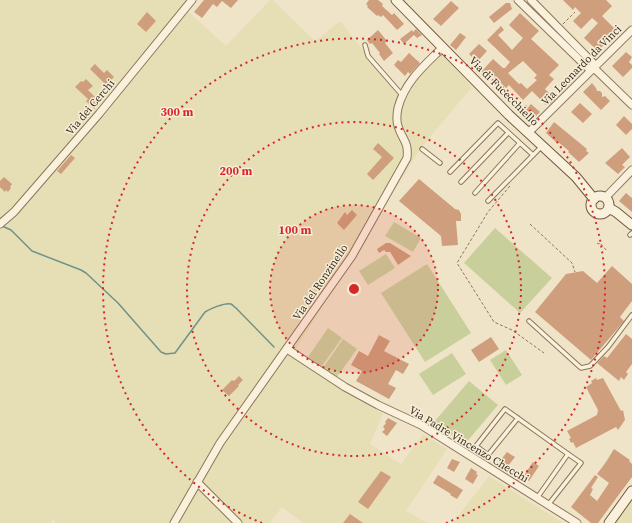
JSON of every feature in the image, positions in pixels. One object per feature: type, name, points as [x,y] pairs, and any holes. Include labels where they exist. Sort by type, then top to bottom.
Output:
[{"type":"main road","name":"Via di Fucecchiello","points":[[396,0],[528,133],[576,177],[594,199],[592,206],[596,213],[602,214],[608,208]]},
{"type":"main road","points":[[594,199],[601,197],[605,198],[609,203],[608,208],[631,231]]},
{"type":"main road","points":[[609,523],[632,491]]},
{"type":"street","name":"Via dei Cerchi","points":[[2,222],[14,212],[100,114],[192,0]]},
{"type":"street","points":[[518,0],[589,69],[594,68]]},
{"type":"street","points":[[531,0],[593,63],[594,68],[632,105]]},
{"type":"street","name":"Via Leonardo da Vinci","points":[[528,133],[632,30]]},
{"type":"street","name":"Via del Ronzinello","points":[[174,523],[220,443],[352,256],[407,158],[408,150],[406,142],[396,119],[402,95],[412,78],[443,47]]},
{"type":"street","points":[[605,198],[632,170]]},
{"type":"street","name":"Via Padre Vincenzo Checchi","points":[[287,349],[345,387],[378,405],[422,425],[577,523]]},
{"type":"street","points":[[197,482],[238,523]]},
{"type":"lane","points":[[366,45],[368,56],[402,95]]},
{"type":"lane","points":[[450,172],[498,124],[533,155]]},
{"type":"lane","points":[[461,182],[508,134]]},
{"type":"lane","points":[[475,193],[519,144]]},
{"type":"lane","points":[[488,201],[542,146]]},
{"type":"lane","points":[[422,148],[440,163]]},
{"type":"lane","points":[[529,321],[581,368],[590,366],[632,315]]},
{"type":"lane","points":[[518,418],[488,455],[476,446],[505,409],[518,418],[581,463],[548,505]]},
{"type":"lane","points":[[537,498],[568,454]]},
{"type":"path","points":[[561,26],[575,12]]},
{"type":"path","points":[[495,201],[457,263],[494,322],[512,330],[544,353]]},
{"type":"path","points":[[530,224],[572,263],[575,272]]},
{"type":"path","points":[[597,243],[600,243],[607,251]]},
{"type":"shaded area","points":[[0,0],[187,0],[182,6],[226,46],[270,0],[273,0],[315,41],[340,21],[399,96],[442,54],[472,87],[420,149],[291,357],[383,414],[370,444],[401,464],[423,434],[447,449],[406,511],[428,523],[303,523],[282,507],[270,523],[56,523],[53,520],[51,523],[0,523]]},
{"type":"shaded area","points":[[489,476],[563,523],[453,523]]},
{"type":"shaded area","points":[[632,502],[632,523],[615,523]]},
{"type":"green space","points":[[394,222],[421,238],[413,252],[385,236]]},
{"type":"green space","points":[[495,228],[552,278],[520,313],[464,263]]},
{"type":"green space","points":[[386,254],[395,268],[368,285],[359,271]]},
{"type":"green space","points":[[427,264],[471,333],[425,362],[381,293]]},
{"type":"green space","points":[[328,328],[342,338],[322,366],[308,357]]},
{"type":"green space","points":[[343,339],[357,349],[337,377],[323,368]]},
{"type":"green space","points":[[506,350],[522,375],[506,385],[490,360]]},
{"type":"green space","points":[[452,353],[466,374],[433,395],[419,374]]},
{"type":"green space","points":[[469,381],[498,405],[464,445],[435,421]]},
{"type":"building","points":[[204,0],[238,0],[231,8],[222,1],[217,7],[213,4],[202,18],[194,12]]},
{"type":"building","points":[[369,0],[378,0],[383,4],[382,6],[392,15],[394,13],[404,24],[397,30],[383,15],[381,17],[378,15],[377,16],[367,7],[368,6],[366,4]]},
{"type":"building","points":[[563,0],[606,0],[612,6],[602,16],[617,31],[598,51],[584,38],[598,23],[592,18],[581,29],[573,21],[581,13],[575,7],[573,10]]},
{"type":"building","points":[[451,1],[459,8],[441,26],[433,19]]},
{"type":"building","points":[[506,3],[510,3],[512,9],[494,23],[489,17]]},
{"type":"building","points":[[147,12],[156,21],[146,32],[137,24]]},
{"type":"building","points":[[520,13],[539,31],[531,39],[559,65],[549,75],[554,79],[545,89],[555,99],[549,105],[546,105],[532,91],[523,100],[509,85],[506,88],[492,74],[488,78],[481,72],[493,59],[503,68],[505,68],[510,62],[487,40],[501,26],[504,30],[498,35],[512,50],[523,38],[509,25]],"holes":[[[523,61],[537,75],[534,78],[537,80],[527,89],[521,83],[519,84],[508,73]]]},
{"type":"building","points":[[416,29],[422,35],[417,38],[414,35],[404,44],[400,39],[412,30],[413,32]]},
{"type":"building","points":[[378,30],[387,41],[385,43],[393,53],[384,61],[372,43],[370,44],[367,40]]},
{"type":"building","points":[[460,33],[466,37],[456,50],[450,45]]},
{"type":"building","points":[[479,44],[487,51],[477,62],[469,54]]},
{"type":"building","points":[[626,52],[632,57],[629,62],[632,65],[632,68],[623,77],[612,66]]},
{"type":"building","points":[[409,53],[420,63],[410,74],[408,72],[405,76],[394,65],[398,60],[401,62]]},
{"type":"building","points":[[95,64],[104,73],[107,70],[114,77],[106,85],[90,69]]},
{"type":"building","points":[[86,79],[93,86],[88,90],[99,101],[97,102],[99,104],[94,109],[86,101],[88,99],[75,87],[81,81],[83,82]]},
{"type":"building","points":[[592,83],[597,91],[602,93],[602,97],[605,96],[610,101],[601,110],[583,92]]},
{"type":"building","points":[[580,103],[592,114],[583,123],[571,112]]},
{"type":"building","points":[[531,104],[540,112],[532,120],[521,110],[524,107],[526,110]]},
{"type":"building","points":[[624,116],[632,124],[632,129],[626,135],[616,125]]},
{"type":"building","points":[[554,122],[587,149],[586,151],[589,153],[579,162],[568,152],[569,151],[546,133]]},
{"type":"building","points":[[378,143],[394,158],[373,180],[367,174],[382,157],[373,149]]},
{"type":"building","points":[[622,148],[630,157],[622,165],[625,167],[618,174],[605,163]]},
{"type":"building","points":[[71,155],[75,158],[61,174],[57,171]]},
{"type":"building","points":[[4,177],[12,184],[8,192],[6,190],[5,192],[0,187],[0,181]]},
{"type":"building","points":[[419,179],[455,209],[459,210],[461,214],[461,221],[456,221],[458,245],[442,246],[441,236],[399,201]]},
{"type":"building","points":[[626,193],[632,198],[632,212],[619,201]]},
{"type":"building","points":[[352,210],[357,215],[344,230],[337,223],[345,212],[347,215]]},
{"type":"building","points":[[386,243],[390,243],[411,256],[398,265],[390,252],[386,252],[384,250],[379,253],[377,249]]},
{"type":"building","points":[[612,266],[632,284],[632,301],[620,317],[624,321],[591,360],[535,312],[566,274],[583,271],[597,283]]},
{"type":"building","points":[[626,334],[632,339],[632,364],[626,372],[628,374],[624,380],[621,377],[619,381],[597,363],[604,356],[607,358]]},
{"type":"building","points":[[379,335],[390,341],[384,351],[409,364],[403,374],[396,370],[388,384],[396,388],[389,399],[356,381],[362,371],[351,365],[359,351],[368,356]]},
{"type":"building","points":[[491,337],[499,349],[479,362],[471,350]]},
{"type":"building","points":[[239,376],[243,380],[229,396],[222,390],[232,380],[234,381]]},
{"type":"building","points":[[596,378],[597,380],[603,378],[621,411],[623,410],[625,420],[618,430],[616,427],[576,448],[573,442],[571,443],[569,439],[571,438],[567,431],[597,415],[598,410],[586,387]]},
{"type":"building","points":[[388,418],[397,423],[387,436],[382,432],[385,429],[383,427]]},
{"type":"building","points":[[614,449],[630,460],[629,461],[632,464],[632,477],[598,523],[591,523],[571,507],[595,475],[598,477],[591,488],[593,489],[590,495],[597,501],[609,483],[597,474]]},
{"type":"building","points":[[507,452],[515,457],[504,471],[496,466]]},
{"type":"building","points":[[452,459],[460,462],[454,472],[447,468]]},
{"type":"building","points":[[533,462],[539,466],[529,481],[523,477]]},
{"type":"building","points":[[471,468],[477,472],[476,474],[478,475],[473,484],[465,479]]},
{"type":"building","points":[[381,471],[391,477],[368,509],[358,502]]},
{"type":"building","points":[[438,475],[463,490],[457,499],[433,483]]},
{"type":"building","points":[[350,514],[363,523],[343,523]]},
{"type":"waterway","points":[[2,226],[11,230],[32,251],[86,273],[118,303],[161,352],[166,354],[175,353],[205,312],[225,304],[231,304],[236,308],[274,347]]}]
